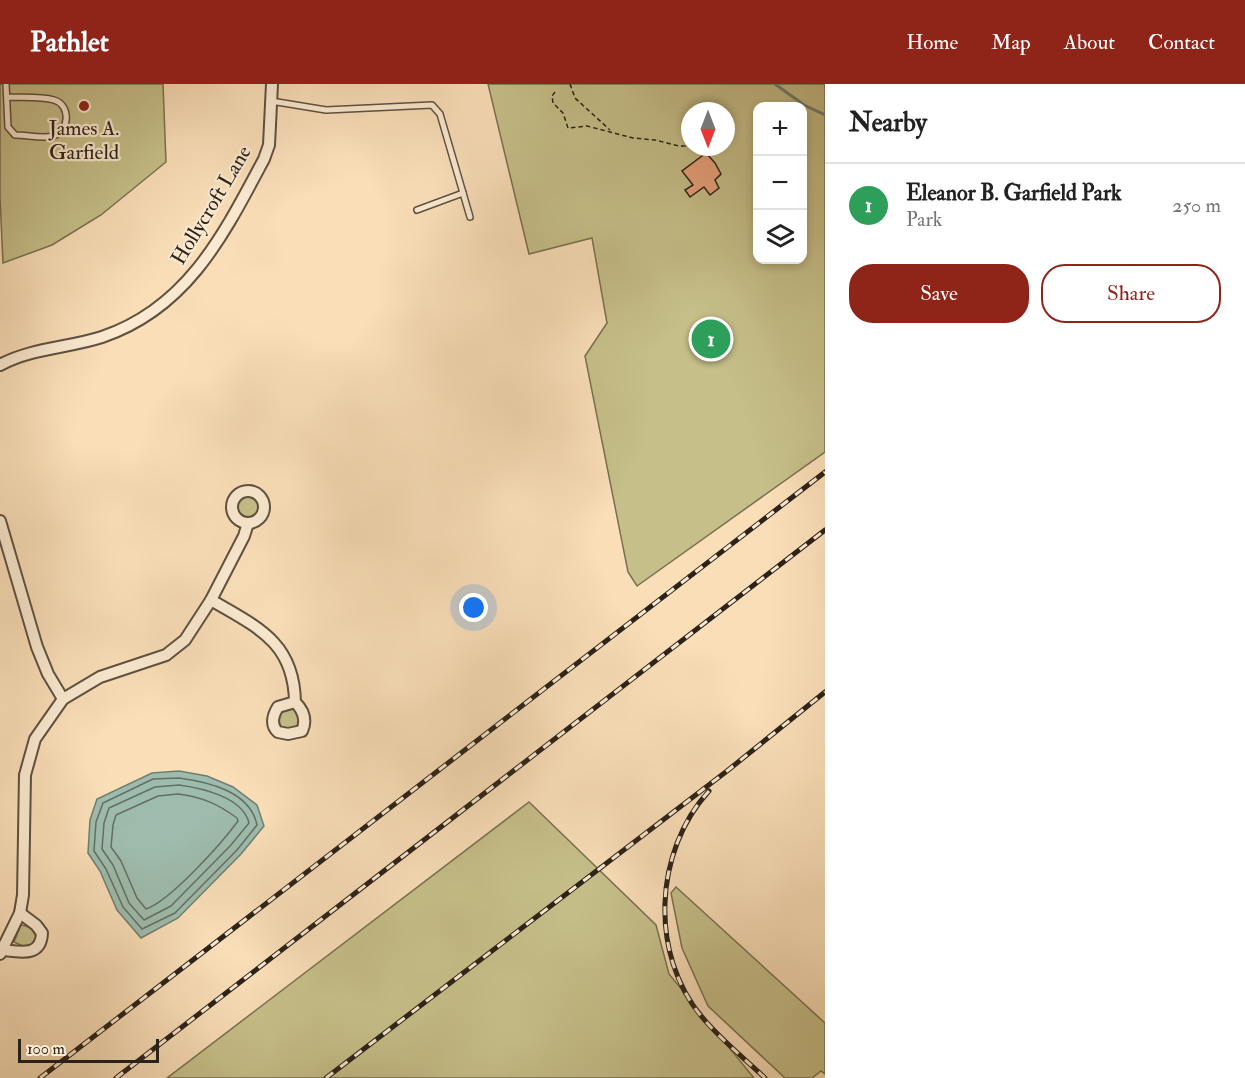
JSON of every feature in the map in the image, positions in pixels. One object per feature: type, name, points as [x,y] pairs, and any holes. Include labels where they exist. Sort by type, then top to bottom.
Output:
[{"type":"street","name":"Hollycroft Lane","points":[[0,365],[20,356],[100,338],[123,329],[163,305],[191,279],[209,255],[264,159],[269,145],[272,84]]},
{"type":"street","points":[[0,521],[37,647],[48,674],[63,699]]},
{"type":"street","points":[[20,913],[42,933],[42,940],[38,948],[32,952],[2,952],[20,913],[23,895],[25,775],[35,739],[63,699],[100,677],[166,655],[185,640],[211,600],[244,536],[248,523]]},
{"type":"street","points":[[211,600],[261,629],[279,648],[292,673],[295,702]]},
{"type":"lane","points":[[6,84],[8,127],[15,135],[54,136],[64,128],[67,116],[64,106],[55,100],[7,97]]},
{"type":"lane","points":[[271,101],[326,110],[432,105],[440,114],[470,217]]},
{"type":"lane","points":[[417,210],[463,193]]},
{"type":"path","points":[[570,84],[575,98],[611,131]]},
{"type":"path","points":[[555,92],[552,96],[553,103],[563,113],[568,128],[587,126],[633,138],[681,146]]},
{"type":"shaded area","points":[[0,84],[163,84],[166,162],[101,215],[52,245],[3,263],[0,197]]},
{"type":"shaded area","points":[[488,84],[825,84],[825,452],[637,586],[628,572],[585,356],[607,323],[592,238],[529,254]]},
{"type":"shaded area","points":[[244,495],[252,495],[259,502],[259,510],[252,517],[244,517],[237,510],[237,502]]},
{"type":"shaded area","points":[[288,708],[296,711],[299,719],[296,727],[288,730],[280,727],[277,719],[280,711]]},
{"type":"shaded area","points":[[529,802],[656,925],[669,974],[754,1078],[167,1078]]},
{"type":"shaded area","points":[[676,887],[825,1023],[825,1074],[821,1071],[812,1078],[785,1078],[708,1006],[682,948],[671,893]]},
{"type":"shaded area","points":[[21,925],[30,928],[35,934],[34,942],[27,948],[14,942]]},
{"type":"water","points":[[179,771],[207,776],[233,787],[257,805],[264,826],[241,854],[178,918],[141,938],[117,910],[100,871],[88,853],[90,820],[97,799],[152,773]]},
{"type":"building","points":[[702,156],[709,156],[721,174],[715,180],[719,188],[710,195],[704,187],[690,197],[685,190],[693,185],[682,171]]},
{"type":"waterway","points":[[775,84],[804,105],[825,115]]},
{"type":"railway","points":[[40,1078],[825,472]]},
{"type":"railway","points":[[116,1078],[825,530]]},
{"type":"railway","points":[[326,1078],[727,771],[825,692]]},
{"type":"railway","points":[[709,791],[691,815],[677,843],[669,872],[665,903],[666,934],[673,964],[685,992],[702,1017],[724,1041],[765,1078]]},
{"type":"place","name":"James A. Garfield","points":[[84,106]]},
{"type":"place","name":"Eleanor B. Garfield Park","points":[[711,339]]}]
